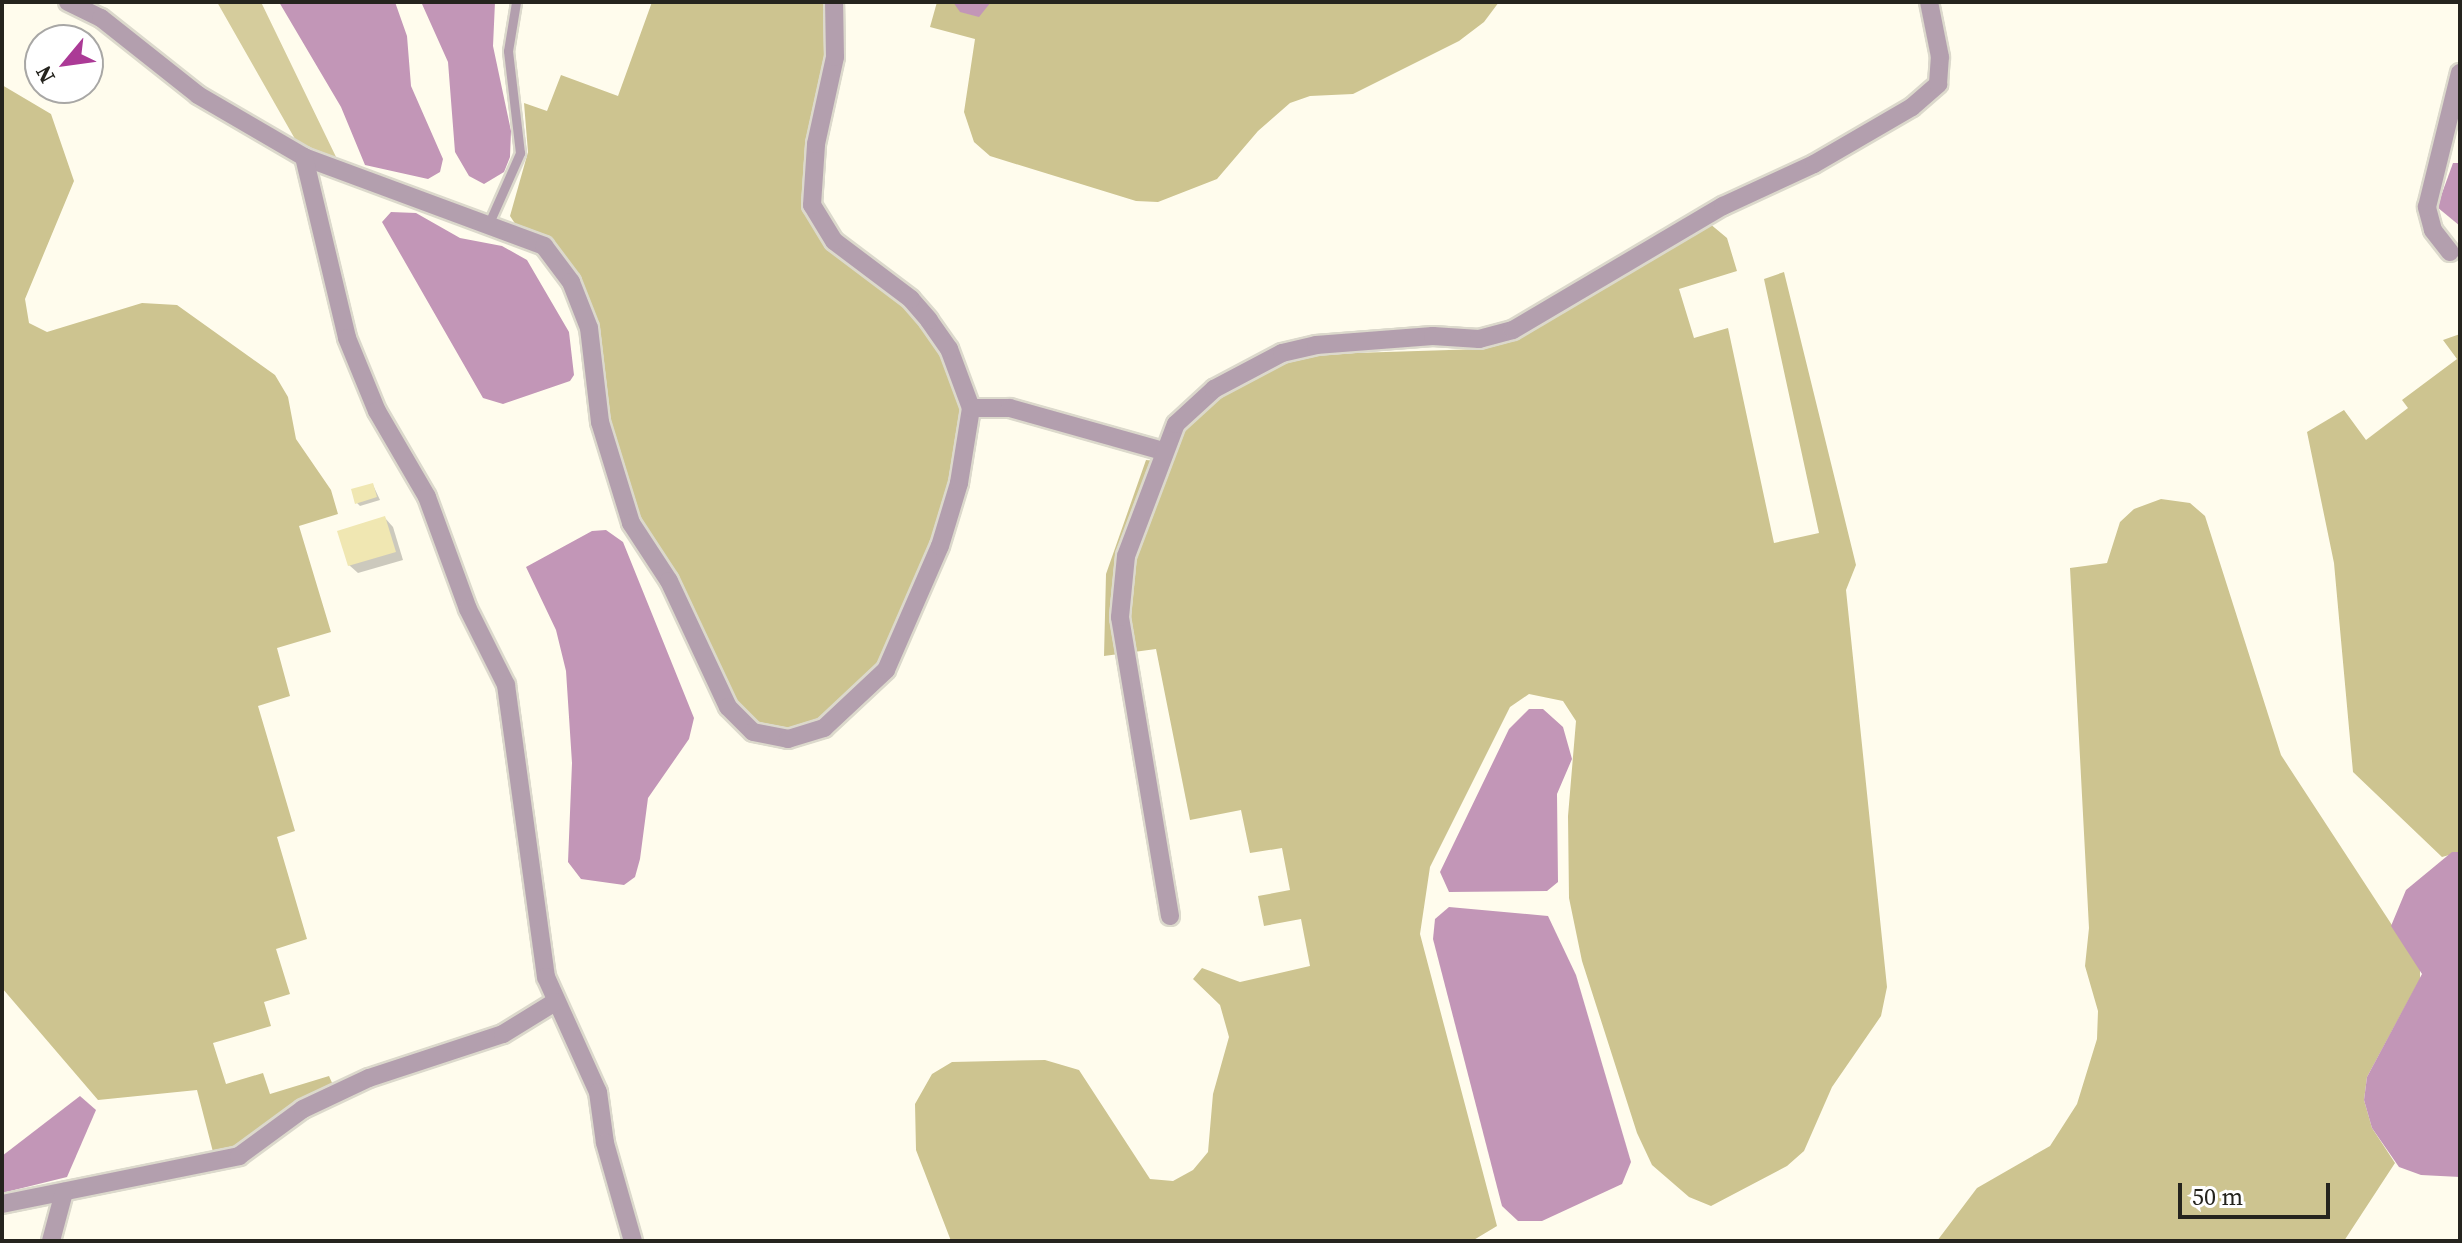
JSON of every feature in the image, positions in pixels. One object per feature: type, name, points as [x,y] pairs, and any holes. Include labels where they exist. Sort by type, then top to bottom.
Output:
[{"type":"street","points":[[68,2],[101,18],[198,95],[304,157],[535,239],[571,282],[589,328],[600,422],[621,502],[669,581],[728,707],[762,736],[788,739],[824,728],[886,670],[940,546],[959,483],[971,408],[949,349],[929,320],[911,299],[834,241],[812,205],[816,144],[835,57],[834,2]]},
{"type":"street","points":[[1170,916],[1120,617],[1126,556],[1163,451],[1176,424],[1200,399],[1282,353],[1316,345],[1418,337],[1479,339],[1513,330],[1711,213],[1814,164],[1927,97],[1940,75],[1929,2]]},
{"type":"street","points":[[2450,252],[2433,230],[2427,207],[2460,73]]},
{"type":"street","points":[[304,157],[347,338],[377,411],[427,497],[468,609],[506,685],[546,977],[598,1092],[605,1143],[633,1241]]},
{"type":"street","points":[[971,408],[1010,408],[1163,451]]},
{"type":"street","points":[[2,1204],[239,1156],[303,1109],[369,1078],[503,1034],[555,1002]]},
{"type":"street","points":[[51,1241],[64,1192]]},
{"type":"lane","points":[[489,223],[520,153],[508,51],[516,2]]},
{"type":"shaded area","points":[[217,2],[261,2],[338,161],[288,143],[295,139]]},
{"type":"shaded area","points":[[279,2],[395,2],[407,36],[411,86],[443,159],[440,172],[428,179],[365,165],[341,107]]},
{"type":"shaded area","points":[[495,2],[493,46],[511,131],[510,157],[504,172],[484,184],[469,176],[455,152],[448,62],[422,4]]},
{"type":"shaded area","points":[[652,2],[828,2],[830,30],[806,206],[830,245],[907,303],[943,352],[965,409],[935,543],[881,667],[806,730],[764,730],[733,704],[637,520],[606,421],[595,326],[548,241],[516,225],[510,216],[528,152],[524,103],[547,111],[561,75],[618,96]]},
{"type":"shaded area","points":[[937,2],[1499,2],[1484,22],[1459,41],[1353,94],[1310,96],[1290,103],[1258,131],[1217,179],[1158,202],[1136,201],[990,156],[974,142],[964,112],[975,39],[930,27]]},
{"type":"shaded area","points":[[953,2],[991,2],[979,17],[960,12]]},
{"type":"shaded area","points":[[2,85],[24,98],[24,104],[34,104],[51,114],[74,181],[25,299],[29,323],[47,332],[142,303],[177,305],[275,375],[288,397],[296,439],[331,490],[338,514],[299,526],[331,632],[277,648],[290,696],[258,706],[295,831],[277,837],[307,939],[276,949],[290,994],[264,1002],[271,1026],[213,1043],[226,1084],[263,1073],[270,1094],[329,1076],[333,1085],[232,1151],[213,1152],[197,1090],[98,1100],[2,988]]},
{"type":"shaded area","points":[[2453,163],[2460,163],[2460,226],[2437,207]]},
{"type":"shaded area","points":[[391,212],[416,213],[460,238],[502,246],[527,260],[569,332],[574,375],[570,381],[503,404],[483,398],[382,222]]},
{"type":"shaded area","points":[[1709,223],[1727,238],[1737,271],[1679,289],[1694,338],[1728,328],[1774,543],[1819,533],[1764,279],[1784,272],[1856,565],[1846,590],[1887,987],[1881,1016],[1832,1087],[1804,1151],[1787,1166],[1711,1206],[1689,1197],[1652,1165],[1637,1133],[1582,961],[1569,898],[1568,816],[1576,721],[1563,701],[1529,694],[1510,707],[1430,867],[1420,934],[1497,1226],[1472,1241],[951,1241],[916,1150],[915,1104],[932,1074],[952,1062],[1045,1060],[1079,1070],[1150,1179],[1173,1181],[1193,1170],[1208,1152],[1213,1094],[1229,1037],[1220,1005],[1193,979],[1202,968],[1240,982],[1310,966],[1301,919],[1264,926],[1258,896],[1290,890],[1282,848],[1250,853],[1241,810],[1190,820],[1156,649],[1104,656],[1106,574],[1146,460],[1166,462],[1192,419],[1220,394],[1278,364],[1323,354],[1481,349],[1513,341]]},
{"type":"shaded area","points":[[2460,334],[2460,852],[2442,857],[2353,772],[2334,563],[2307,432],[2344,410],[2366,440],[2408,408],[2402,400],[2457,359],[2443,340]]},
{"type":"shaded area","points":[[2161,499],[2190,503],[2205,516],[2281,755],[2420,968],[2420,979],[2367,1077],[2364,1100],[2372,1128],[2395,1163],[2344,1241],[1937,1241],[1977,1188],[2050,1146],[2077,1104],[2097,1039],[2098,1011],[2085,966],[2089,928],[2070,568],[2107,563],[2120,522],[2134,509]]},
{"type":"shaded area","points":[[606,530],[623,542],[694,718],[689,739],[648,798],[640,859],[635,877],[624,885],[581,879],[568,862],[572,763],[566,671],[556,630],[526,567],[592,531]]},
{"type":"shaded area","points":[[1529,709],[1543,709],[1563,727],[1572,759],[1557,794],[1558,882],[1547,891],[1449,892],[1440,872],[1509,729]]},
{"type":"shaded area","points":[[2452,852],[2460,852],[2460,1177],[2421,1175],[2399,1167],[2372,1128],[2364,1100],[2367,1077],[2422,974],[2391,926],[2406,890]]},
{"type":"shaded area","points":[[1449,907],[1548,916],[1576,975],[1631,1162],[1622,1184],[1542,1221],[1518,1221],[1502,1206],[1433,939],[1435,919]]},
{"type":"shaded area","points":[[80,1096],[96,1110],[67,1177],[2,1193],[2,1156]]},
{"type":"building","points":[[373,483],[377,497],[355,504],[351,489]]},
{"type":"building","points":[[385,516],[396,552],[348,566],[337,531]]}]
